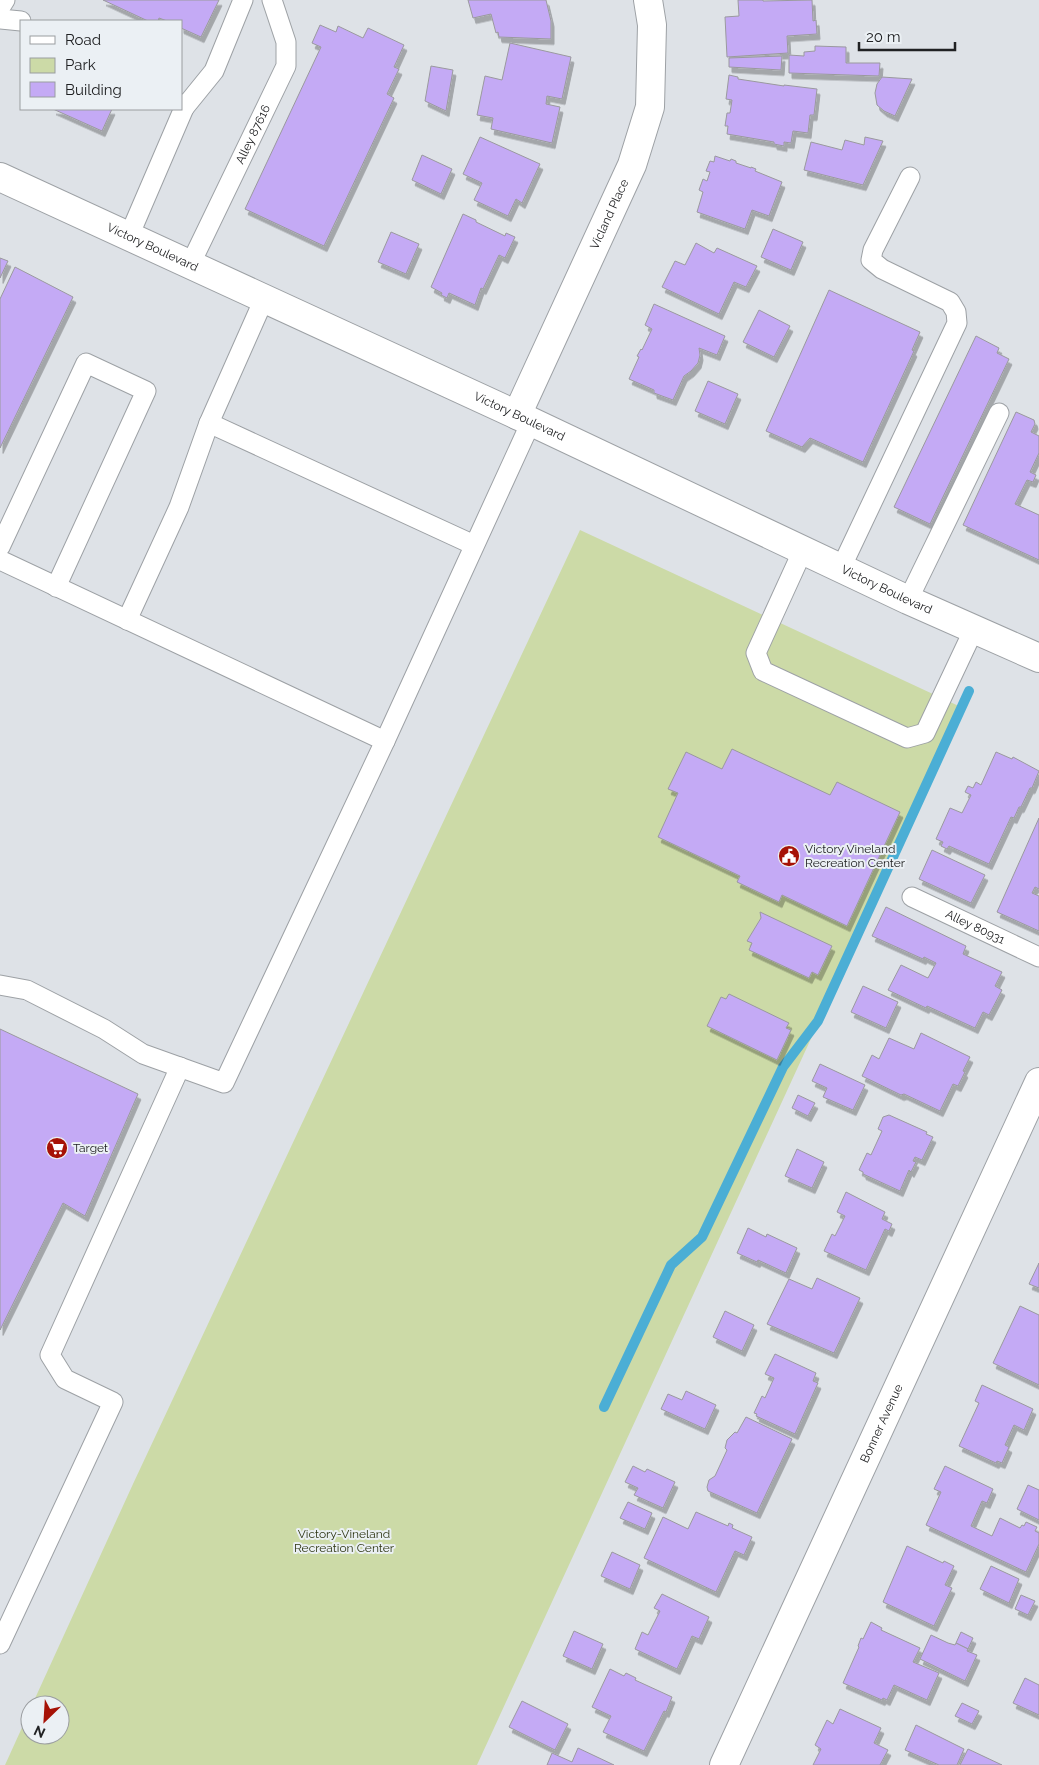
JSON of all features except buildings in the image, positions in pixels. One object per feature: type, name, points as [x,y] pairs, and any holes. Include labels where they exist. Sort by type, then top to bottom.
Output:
[{"type":"street","name":"Vicland Place","points":[[524,419],[632,165],[650,107],[652,25],[648,0]]},
{"type":"street","name":"Victory Boulevard","points":[[0,177],[524,419],[908,600],[1039,658]]},
{"type":"street","name":"Bonner Avenue","points":[[724,1765],[1039,1082]]},
{"type":"lane","points":[[0,8],[5,0]]},
{"type":"lane","points":[[183,106],[214,71],[243,0]]},
{"type":"lane","name":"Alley 87616","points":[[190,265],[286,66],[286,42],[272,0]]},
{"type":"lane","points":[[0,19],[20,21]]},
{"type":"lane","points":[[129,236],[181,110]]},
{"type":"lane","points":[[841,568],[957,323],[956,312],[950,302],[882,269],[871,260],[873,250],[910,177]]},
{"type":"lane","points":[[128,620],[178,507],[209,423],[264,299]]},
{"type":"lane","points":[[0,547],[86,363],[146,391],[56,587]]},
{"type":"lane","points":[[908,600],[999,413]]},
{"type":"lane","points":[[0,984],[27,990],[104,1028],[143,1054],[224,1083],[385,741],[474,545],[524,419]]},
{"type":"lane","points":[[209,423],[474,545]]},
{"type":"lane","points":[[802,550],[756,653],[763,671],[906,738],[925,733],[974,628]]},
{"type":"lane","points":[[0,560],[385,741]]},
{"type":"lane","name":"Alley 80931","points":[[912,897],[1039,957]]},
{"type":"lane","points":[[0,1644],[113,1402],[65,1379],[50,1355],[180,1068]]},
{"type":"green space","name":"Victory-Vineland Recreation Center","points":[[580,530],[963,708],[477,1765],[5,1765],[20,1732],[20,1745],[70,1745],[70,1695],[37,1695],[133,1484]]},
{"type":"waterway","points":[[604,1407],[671,1265],[702,1237],[783,1067],[818,1021],[969,691]]},
{"type":"place","name":"Victory Vineland Recreation Center","points":[[789,856]]},
{"type":"place","name":"Target","points":[[57,1148]]}]
